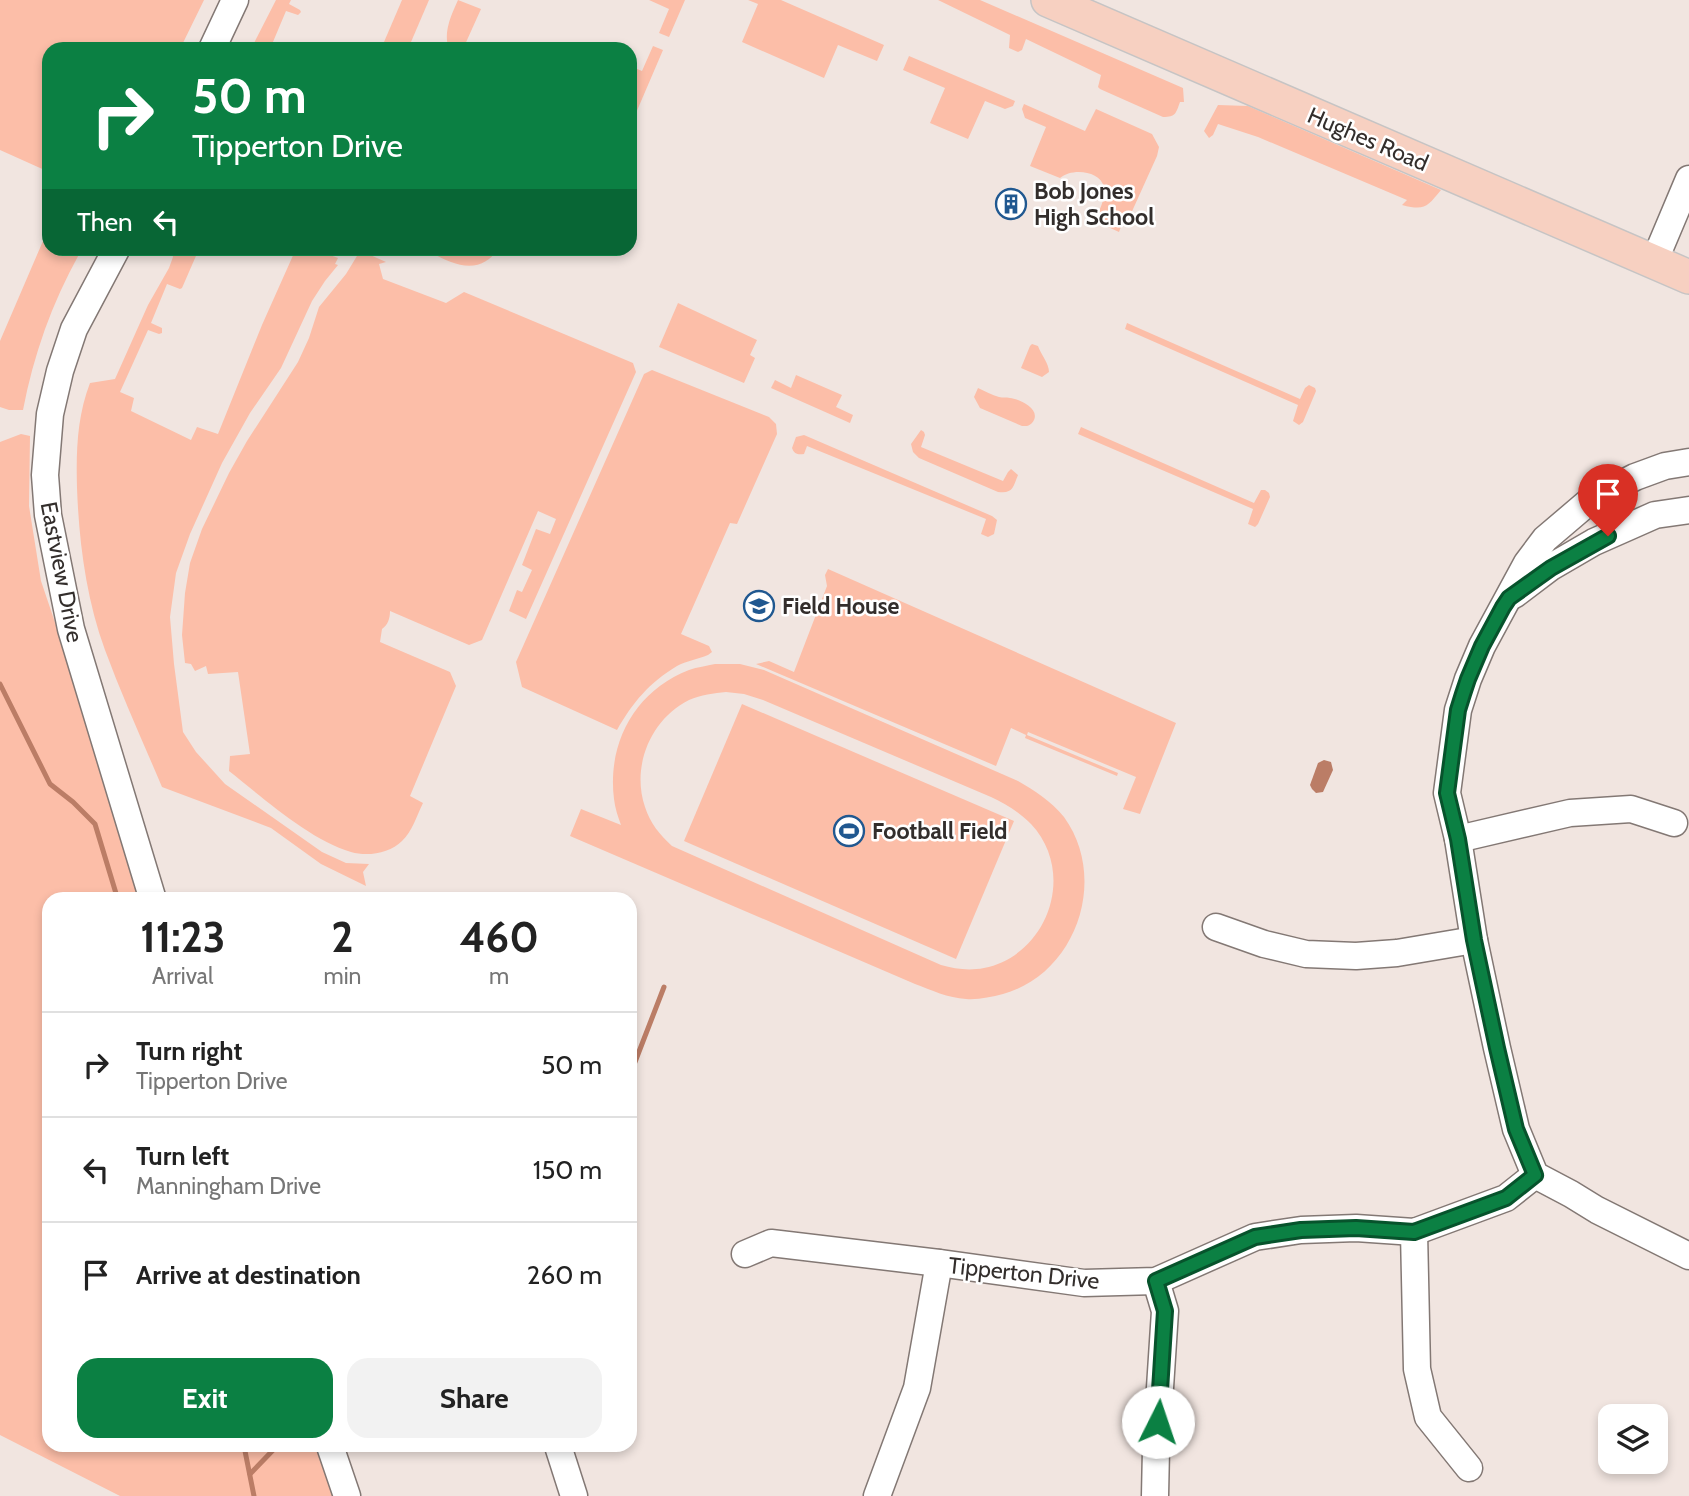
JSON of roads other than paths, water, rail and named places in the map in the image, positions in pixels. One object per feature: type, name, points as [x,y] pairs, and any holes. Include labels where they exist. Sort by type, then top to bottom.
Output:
[{"type":"main road","name":"Hughes Road","points":[[1048,0],[1689,277]]},
{"type":"street","points":[[215,42],[235,0]]},
{"type":"street","points":[[1654,262],[1689,179]]},
{"type":"street","name":"Eastview Drive","points":[[113,256],[74,329],[60,371],[50,414],[45,475],[48,515],[71,629],[151,892]]},
{"type":"street","points":[[1689,462],[1665,466],[1635,477],[1592,499],[1545,539],[1527,563],[1482,646],[1468,679],[1458,710],[1447,793],[1497,1048],[1516,1129],[1535,1175],[1597,1210],[1689,1256]]},
{"type":"street","points":[[1509,598],[1594,542],[1655,515],[1689,510]]},
{"type":"street","points":[[1458,839],[1570,813],[1631,809],[1674,823]]},
{"type":"street","points":[[1216,927],[1264,944],[1306,954],[1356,956],[1397,953],[1474,940]]},
{"type":"street","name":"Tipperton Drive","points":[[745,1254],[771,1243],[1084,1283],[1156,1281],[1255,1237],[1301,1230],[1342,1228],[1414,1232],[1506,1198],[1535,1175]]},
{"type":"street","points":[[1414,1232],[1417,1369],[1428,1417],[1469,1468]]},
{"type":"street","points":[[877,1496],[917,1388],[939,1263]]},
{"type":"street","points":[[1154,1496],[1165,1311],[1156,1281]]},
{"type":"street","points":[[332,1452],[347,1496]]},
{"type":"street","points":[[560,1452],[574,1496]]},
{"type":"waterway","points":[[0,684],[50,784],[95,824],[116,892]]},
{"type":"waterway","points":[[637,1057],[664,987]]},
{"type":"waterway","points":[[245,1452],[254,1496]]},
{"type":"waterway","points":[[250,1474],[271,1452]]},
{"type":"place","name":"Bob Jones High School","points":[[1011,204]]},
{"type":"place","name":"Field House","points":[[759,606]]},
{"type":"place","name":"Football Field","points":[[849,831]]}]
